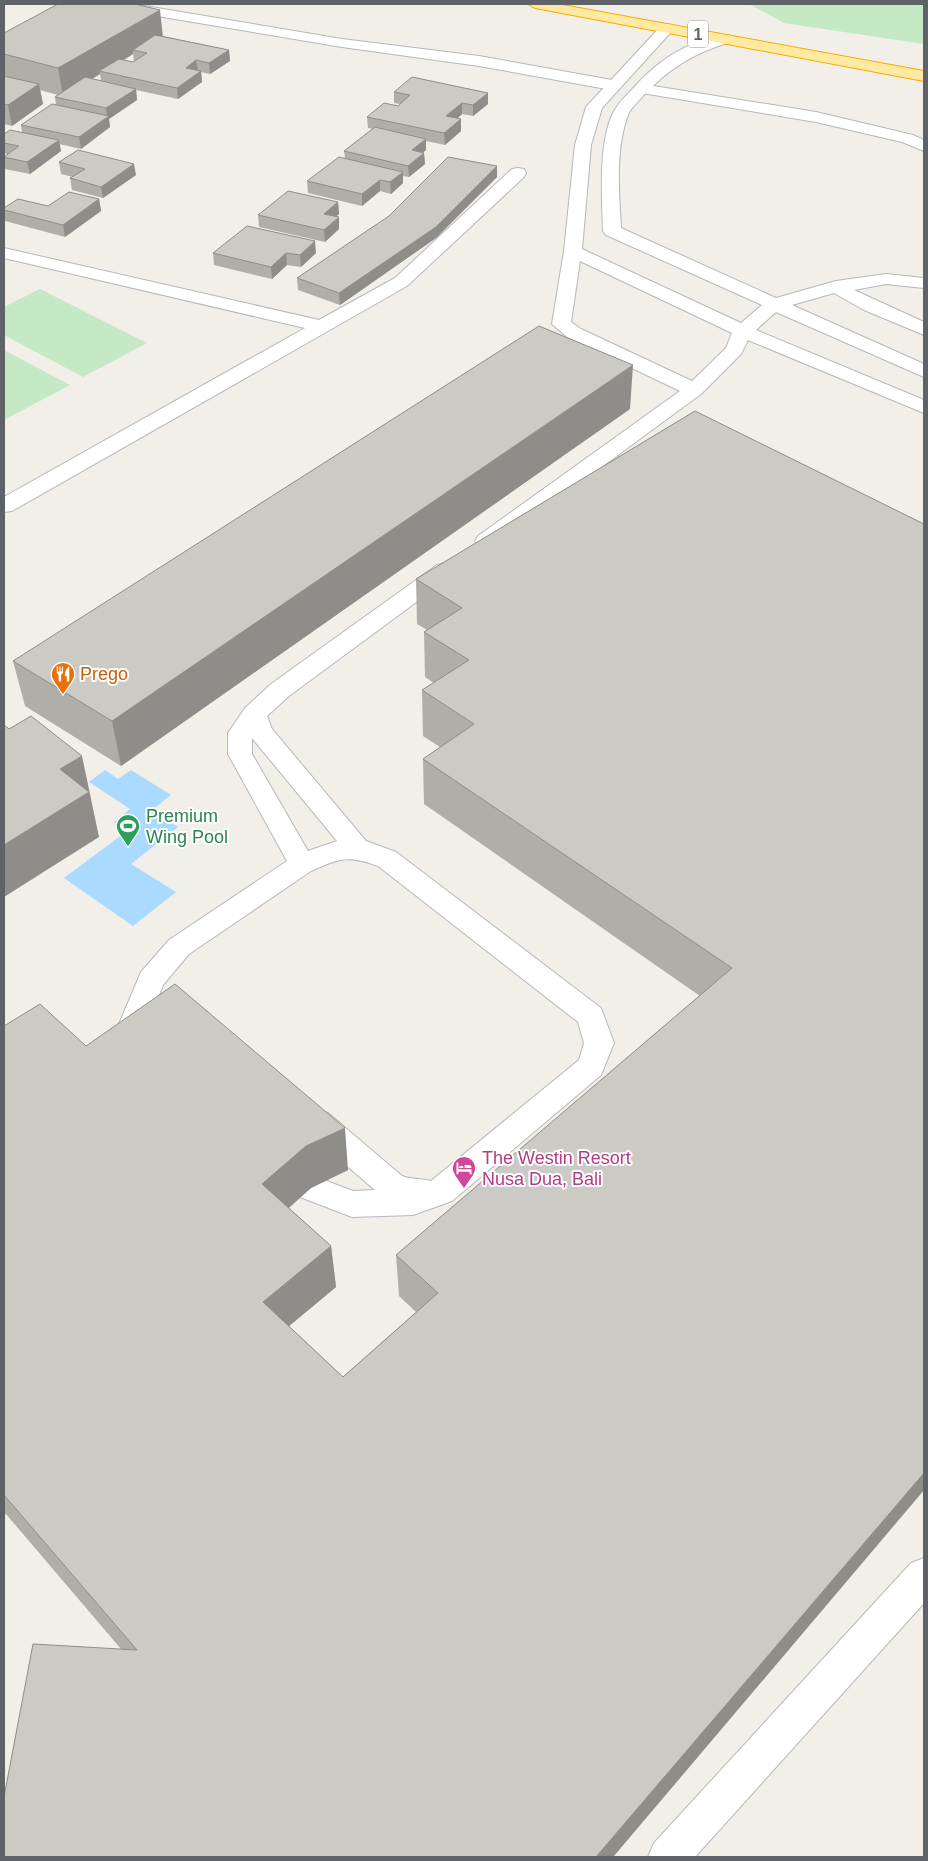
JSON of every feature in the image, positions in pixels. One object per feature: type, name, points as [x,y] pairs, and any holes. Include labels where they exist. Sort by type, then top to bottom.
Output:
[{"type":"highway","name":"1","points":[[535,4],[924,76]]},
{"type":"highway","name":"1","points":[[862,65],[924,83]]},
{"type":"street","points":[[109,4],[342,43],[479,61],[612,85],[816,117],[907,138],[924,146]]},
{"type":"street","points":[[666,28],[644,54],[612,85],[594,107],[583,145],[573,251],[561,324],[574,333],[694,390]]},
{"type":"street","points":[[612,232],[616,138],[621,113],[641,89],[672,59],[707,43],[726,39]]},
{"type":"street","points":[[4,506],[401,282],[518,173]]},
{"type":"street","points":[[573,251],[612,232],[924,371]]},
{"type":"street","points":[[573,251],[743,331],[924,407]]},
{"type":"street","points":[[4,253],[324,327]]},
{"type":"street","points":[[302,864],[240,754],[240,734],[254,714],[280,690],[694,390],[734,350],[743,331],[774,304],[836,287],[886,278],[924,283]]},
{"type":"street","points":[[836,287],[871,306],[924,328]]},
{"type":"street","points":[[254,714],[261,732],[357,848]]},
{"type":"street","points":[[154,1050],[133,1024],[151,980],[179,947],[302,864],[328,852],[357,848],[387,859],[591,1016],[599,1043],[591,1067],[441,1192],[413,1202],[352,1204],[311,1188]]},
{"type":"street","points":[[179,947],[173,966],[179,993]]},
{"type":"street","points":[[296,1103],[391,1185],[410,1193],[441,1192]]},
{"type":"street","points":[[668,1857],[924,1576]]},
{"type":"green space","points":[[749,4],[924,4],[924,44],[784,23]]},
{"type":"green space","points":[[40,289],[147,343],[83,377],[4,335],[4,307]]},
{"type":"green space","points":[[4,350],[70,385],[4,420]]},
{"type":"water","name":"Premium Wing Pool","points":[[105,770],[118,779],[131,770],[171,795],[152,810],[178,827],[131,864],[176,892],[133,926],[64,878],[127,831],[114,822],[130,809],[89,782]]},
{"type":"building","points":[[58,4],[135,4],[160,10],[58,68],[4,54],[4,33]]},
{"type":"building","points":[[155,35],[229,50],[209,63],[196,60],[186,68],[201,71],[177,88],[99,71],[119,59],[133,62],[147,53],[133,50]]},
{"type":"building","points":[[4,76],[39,84],[8,105],[4,104]]},
{"type":"building","points":[[85,77],[136,89],[106,108],[55,97]]},
{"type":"building","points":[[412,77],[488,93],[473,105],[462,103],[446,116],[461,119],[444,133],[367,117],[384,103],[398,106],[410,95],[394,92]]},
{"type":"building","points":[[52,104],[109,116],[79,137],[21,125]]},
{"type":"building","points":[[375,127],[426,139],[412,150],[424,153],[408,166],[344,151]]},
{"type":"building","points":[[10,130],[59,140],[27,162],[4,157],[19,146],[4,143],[4,134]]},
{"type":"building","points":[[78,150],[134,164],[101,187],[70,178],[85,169],[59,162]]},
{"type":"building","points":[[339,157],[403,172],[390,182],[380,180],[362,194],[307,181]]},
{"type":"building","points":[[448,157],[497,166],[436,227],[339,293],[297,278],[389,216]]},
{"type":"building","points":[[288,191],[338,202],[324,214],[339,217],[324,230],[258,215]]},
{"type":"building","points":[[69,192],[99,199],[63,225],[4,210],[4,208],[18,199],[48,206]]},
{"type":"building","points":[[247,226],[315,241],[300,255],[286,253],[271,267],[213,253]]},
{"type":"building","points":[[539,326],[633,365],[112,721],[13,661]]},
{"type":"building","name":"The Westin Resort Nusa Dua, Bali","points":[[695,411],[924,524],[924,1473],[596,1857],[4,1857],[4,1797],[33,1644],[137,1650],[4,1495],[4,1026],[40,1004],[86,1046],[175,984],[345,1128],[306,1146],[262,1184],[331,1246],[263,1302],[343,1377],[438,1293],[396,1255],[732,968],[423,759],[474,724],[422,690],[469,660],[424,632],[462,608],[416,579]]},
{"type":"building","points":[[31,716],[82,756],[60,769],[89,792],[4,845],[4,725],[9,729]]},
{"type":"place","name":"Prego","points":[[63,695]]},
{"type":"place","name":"Premium Wing Pool","points":[[128,847]]},
{"type":"place","name":"The Westin Resort Nusa Dua, Bali","points":[[464,1189]]}]
